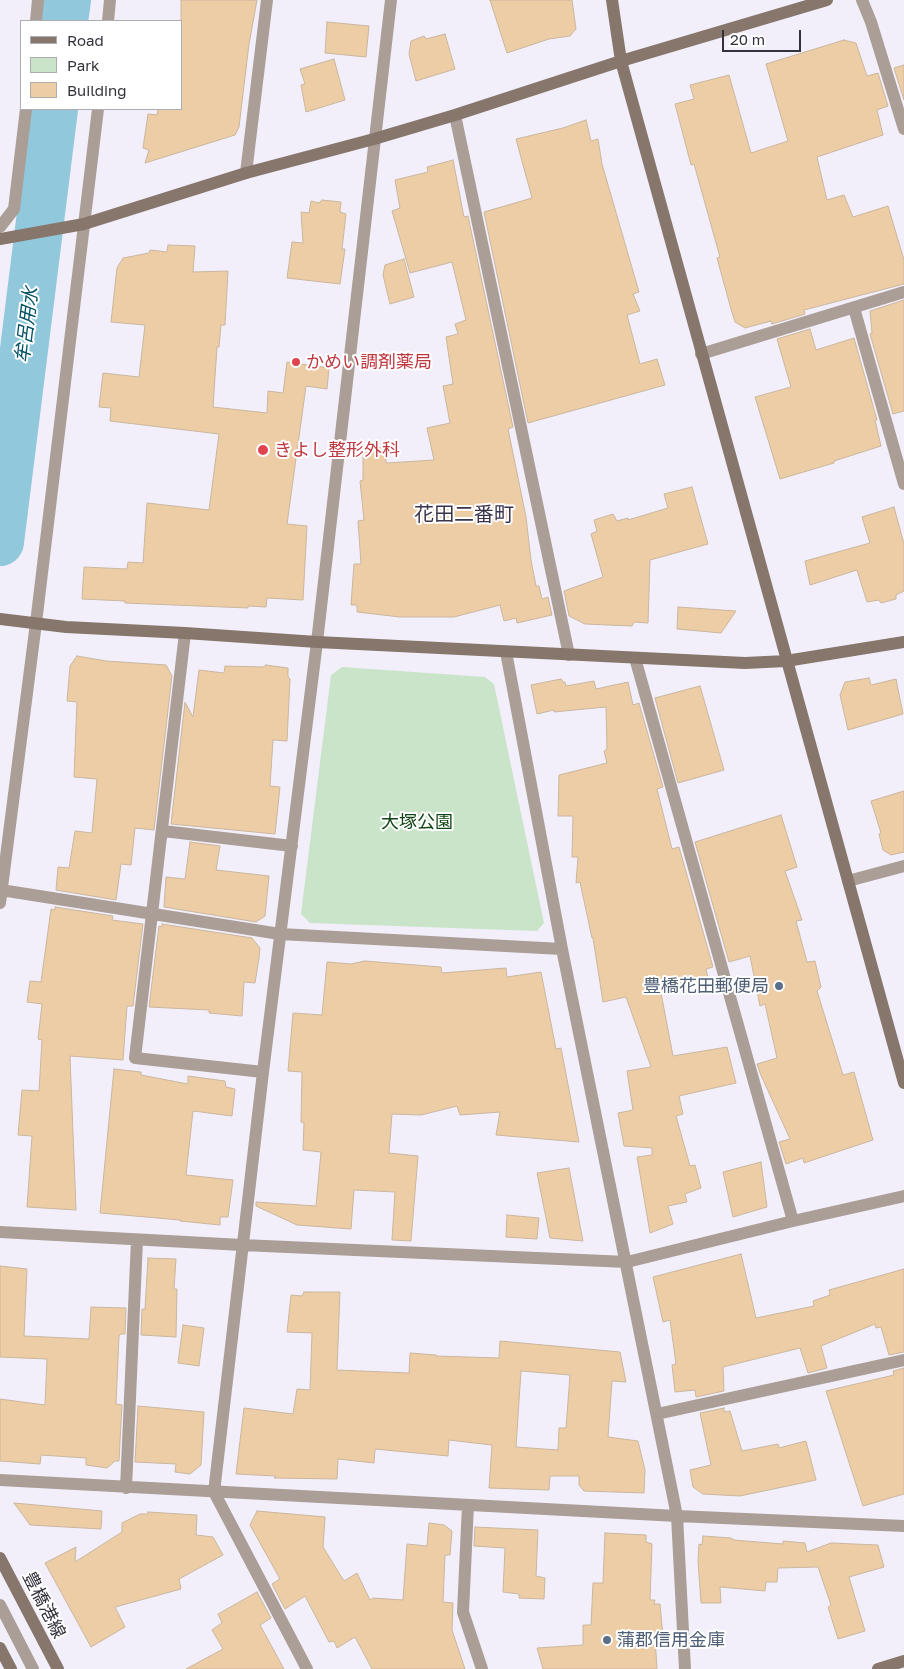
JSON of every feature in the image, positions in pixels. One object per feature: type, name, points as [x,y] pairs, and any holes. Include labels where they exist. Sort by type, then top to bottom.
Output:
[{"type":"street","points":[[36,20],[38,0]]},
{"type":"street","points":[[108,20],[110,0]]},
{"type":"street","points":[[246,173],[267,0]]},
{"type":"street","points":[[307,1669],[214,1492],[242,1245],[317,642],[391,0]]},
{"type":"street","points":[[612,0],[621,61],[904,1083]]},
{"type":"street","points":[[0,239],[84,224],[246,173],[455,115],[621,61],[827,0]]},
{"type":"street","points":[[862,0],[871,22],[904,129]]},
{"type":"street","points":[[0,227],[14,209],[26,110]]},
{"type":"street","points":[[98,110],[1,897],[152,914],[280,934],[562,949]]},
{"type":"street","points":[[455,115],[569,655]]},
{"type":"street","points":[[701,354],[904,292]]},
{"type":"street","points":[[854,308],[904,484]]},
{"type":"street","points":[[3,619],[66,627],[317,642],[745,663],[786,661],[904,642]]},
{"type":"street","points":[[185,633],[135,1058],[263,1072]]},
{"type":"street","points":[[506,652],[562,949],[677,1516],[685,1669]]},
{"type":"street","points":[[635,658],[793,1221]]},
{"type":"street","points":[[163,831],[292,846]]},
{"type":"street","points":[[848,881],[904,866]]},
{"type":"street","points":[[0,1232],[627,1262],[904,1196]]},
{"type":"street","points":[[126,1488],[137,1240]]},
{"type":"street","points":[[657,1414],[904,1360]]},
{"type":"street","points":[[0,1480],[126,1488],[904,1526]]},
{"type":"street","points":[[468,1505],[463,1612],[482,1669]]},
{"type":"street","name":"豊橋港線","points":[[0,1558],[58,1669]]},
{"type":"street","points":[[0,1605],[33,1669]]},
{"type":"street","points":[[0,1648],[11,1669]]},
{"type":"street","points":[[878,1669],[904,1661]]},
{"type":"green space","name":"大塚公園","points":[[342,667],[485,677],[494,684],[544,923],[537,931],[310,923],[301,914],[331,675]]},
{"type":"building","points":[[181,0],[257,0],[249,44],[239,127],[235,135],[145,163],[149,150],[143,148],[148,114],[157,115],[158,110],[182,110]]},
{"type":"building","points":[[490,0],[572,0],[576,29],[570,36],[549,39],[507,53]]},
{"type":"building","points":[[327,22],[369,26],[366,57],[325,53]]},
{"type":"building","points":[[445,34],[455,69],[416,81],[409,54],[411,41],[424,36],[426,39]]},
{"type":"building","points":[[844,40],[856,43],[867,76],[878,73],[888,106],[877,110],[883,135],[817,157],[827,200],[844,195],[853,217],[888,206],[904,260],[904,284],[804,310],[805,314],[772,324],[771,321],[745,328],[735,322],[717,258],[720,257],[694,164],[691,165],[675,104],[694,99],[690,85],[729,75],[751,153],[788,141],[766,64]]},
{"type":"building","points":[[334,59],[345,100],[306,112],[301,85],[305,84],[300,69]]},
{"type":"building","points":[[904,65],[904,100],[894,68]]},
{"type":"building","points":[[586,120],[591,141],[598,139],[602,164],[639,292],[633,294],[640,311],[627,315],[640,364],[657,359],[665,385],[528,423],[484,212],[532,198],[516,139],[563,128]]},
{"type":"building","points":[[453,160],[464,217],[468,216],[513,427],[508,429],[526,517],[536,586],[539,586],[542,599],[548,597],[552,615],[517,623],[516,618],[504,621],[500,605],[454,617],[400,617],[357,612],[357,605],[351,605],[354,564],[361,564],[358,521],[364,520],[360,481],[363,480],[363,449],[386,447],[386,463],[434,460],[427,428],[450,423],[443,386],[453,384],[446,337],[458,334],[455,324],[466,320],[452,262],[410,273],[392,211],[400,208],[395,180],[428,172],[427,167]]},
{"type":"building","points":[[322,200],[341,202],[340,212],[346,214],[342,249],[345,249],[340,284],[287,278],[292,242],[303,243],[301,212],[309,213],[311,201],[319,203]]},
{"type":"building","points":[[168,245],[195,246],[193,272],[228,271],[225,325],[221,325],[219,347],[217,347],[213,407],[267,413],[268,391],[283,393],[287,362],[329,368],[327,389],[306,386],[287,524],[307,526],[303,600],[267,598],[266,607],[248,606],[248,608],[125,603],[125,601],[82,599],[84,567],[127,569],[128,562],[143,563],[147,503],[209,510],[219,434],[110,421],[111,408],[99,407],[103,373],[139,377],[145,325],[111,322],[117,268],[123,258],[149,253],[150,250],[167,252]]},
{"type":"building","points":[[404,259],[414,297],[390,304],[383,275],[385,265]]},
{"type":"building","points":[[904,300],[904,411],[893,414],[870,334],[872,333],[870,311]]},
{"type":"building","points":[[810,329],[816,350],[854,338],[877,420],[875,420],[881,446],[834,461],[834,463],[780,479],[755,397],[791,387],[777,339]]},
{"type":"building","points":[[692,487],[708,544],[650,560],[648,623],[634,622],[632,626],[585,624],[569,616],[564,591],[603,577],[591,534],[597,531],[594,520],[613,514],[617,521],[628,518],[628,520],[668,508],[664,494]]},
{"type":"building","points":[[894,507],[904,544],[904,591],[896,595],[896,599],[881,603],[879,600],[867,602],[857,570],[810,585],[805,561],[870,543],[862,517]]},
{"type":"building","points":[[678,607],[736,611],[721,633],[677,629]]},
{"type":"building","points":[[77,656],[106,661],[166,665],[172,676],[154,830],[135,828],[131,865],[121,864],[116,900],[56,890],[58,867],[69,868],[75,831],[92,833],[97,779],[74,777],[77,702],[67,701],[70,666]]},
{"type":"building","points":[[266,665],[288,668],[288,677],[290,679],[287,741],[273,740],[270,786],[280,787],[275,834],[171,824],[185,702],[193,717],[199,670],[224,673],[225,666],[263,667]]},
{"type":"building","points":[[869,678],[871,685],[896,679],[903,714],[848,730],[840,695],[845,682]]},
{"type":"building","points":[[561,679],[565,682],[566,686],[594,681],[596,689],[628,682],[633,705],[639,703],[663,787],[657,789],[672,849],[679,847],[713,967],[706,969],[709,982],[661,993],[673,1056],[727,1047],[736,1083],[679,1096],[683,1114],[676,1116],[690,1166],[695,1165],[701,1188],[685,1194],[687,1202],[668,1206],[673,1224],[650,1233],[637,1157],[652,1155],[652,1148],[624,1146],[618,1113],[633,1110],[627,1071],[651,1067],[626,997],[603,1002],[593,938],[580,882],[576,883],[578,857],[572,857],[573,816],[558,816],[559,775],[607,763],[604,751],[607,749],[606,707],[554,712],[554,710],[537,714],[531,685]]},
{"type":"building","points":[[700,686],[724,770],[678,783],[655,698]]},
{"type":"building","points":[[904,791],[904,852],[891,855],[883,850],[879,834],[881,833],[871,801]]},
{"type":"building","points":[[781,815],[797,867],[785,871],[802,920],[796,921],[807,962],[815,961],[821,987],[817,991],[843,1075],[854,1072],[873,1140],[804,1163],[803,1158],[786,1164],[779,1142],[790,1139],[757,1064],[777,1058],[765,1004],[760,1006],[750,956],[729,962],[695,842]]},
{"type":"building","points":[[190,842],[220,846],[216,870],[269,876],[265,916],[256,922],[164,907],[166,877],[185,879]]},
{"type":"building","points":[[55,907],[113,916],[112,920],[143,924],[133,1006],[127,1006],[123,1060],[70,1056],[76,1210],[27,1207],[32,1136],[18,1135],[22,1090],[39,1091],[42,1040],[38,1039],[42,1004],[27,1002],[30,981],[41,982],[51,909],[55,910]]},
{"type":"building","points":[[162,924],[252,938],[260,948],[259,958],[255,983],[244,982],[242,1016],[209,1013],[209,1010],[149,1007],[159,926],[162,927]]},
{"type":"building","points":[[365,961],[441,967],[442,973],[506,968],[507,977],[541,972],[556,1049],[561,1048],[579,1142],[496,1135],[500,1112],[460,1115],[457,1106],[421,1115],[392,1114],[389,1153],[418,1156],[411,1241],[392,1240],[395,1192],[354,1190],[351,1229],[297,1225],[256,1206],[256,1202],[316,1206],[321,1152],[303,1150],[304,1123],[301,1122],[302,1072],[288,1071],[293,1013],[322,1015],[327,962],[351,964]]},
{"type":"building","points":[[114,1069],[141,1072],[141,1075],[188,1084],[188,1076],[225,1081],[226,1087],[235,1089],[232,1116],[193,1111],[186,1175],[233,1180],[228,1217],[220,1217],[220,1225],[100,1213]]},
{"type":"building","points":[[761,1162],[767,1207],[733,1217],[723,1172]]},
{"type":"building","points":[[569,1168],[583,1241],[550,1238],[537,1173]]},
{"type":"building","points":[[507,1215],[539,1218],[537,1239],[506,1237]]},
{"type":"building","points":[[741,1254],[756,1318],[814,1306],[813,1301],[830,1295],[829,1290],[904,1269],[904,1352],[889,1355],[881,1327],[876,1328],[875,1324],[821,1346],[827,1368],[808,1373],[800,1348],[723,1367],[724,1391],[696,1397],[695,1390],[675,1392],[672,1365],[676,1364],[670,1320],[663,1322],[653,1277]]},
{"type":"building","points":[[148,1258],[176,1259],[174,1289],[177,1289],[176,1337],[141,1335],[142,1309],[145,1309]]},
{"type":"building","points":[[0,1266],[27,1269],[24,1336],[89,1339],[91,1307],[126,1308],[125,1334],[119,1336],[116,1404],[122,1405],[119,1461],[115,1461],[107,1468],[86,1465],[86,1458],[41,1455],[40,1464],[0,1461],[0,1399],[45,1405],[47,1359],[0,1357]]},
{"type":"building","points":[[304,1292],[340,1292],[337,1370],[409,1373],[410,1353],[436,1356],[499,1358],[500,1341],[620,1352],[626,1382],[612,1381],[608,1437],[638,1441],[645,1470],[644,1493],[584,1491],[579,1485],[579,1476],[550,1476],[549,1490],[489,1488],[492,1445],[449,1440],[448,1456],[375,1449],[374,1463],[338,1459],[337,1479],[274,1478],[276,1476],[236,1474],[244,1408],[293,1414],[297,1389],[310,1390],[312,1333],[287,1332],[291,1295],[302,1296]],"holes":[[[521,1371],[570,1375],[566,1428],[559,1428],[558,1450],[516,1447]]]},
{"type":"building","points":[[183,1325],[204,1328],[199,1366],[178,1363]]},
{"type":"building","points":[[904,1368],[904,1494],[863,1506],[826,1391],[894,1375],[893,1371]]},
{"type":"building","points":[[138,1406],[204,1412],[201,1465],[190,1474],[175,1472],[176,1464],[135,1462]]},
{"type":"building","points":[[724,1408],[724,1412],[730,1411],[742,1451],[778,1444],[779,1448],[806,1441],[816,1480],[740,1496],[703,1494],[693,1487],[690,1470],[711,1465],[700,1413]]},
{"type":"building","points":[[14,1503],[102,1511],[101,1529],[30,1525]]},
{"type":"building","points":[[257,1511],[325,1517],[323,1547],[344,1581],[357,1573],[370,1600],[373,1598],[403,1600],[407,1544],[427,1546],[429,1523],[444,1525],[452,1531],[450,1555],[445,1555],[443,1602],[453,1603],[452,1630],[465,1669],[372,1669],[355,1637],[337,1648],[334,1641],[329,1642],[305,1596],[285,1609],[272,1584],[280,1579],[250,1525]]},
{"type":"building","points":[[148,1512],[197,1515],[196,1535],[213,1537],[223,1555],[179,1579],[181,1589],[115,1607],[125,1627],[91,1647],[45,1563],[76,1547],[75,1562],[122,1532],[122,1523],[140,1514],[148,1514]]},
{"type":"building","points":[[475,1527],[538,1530],[536,1576],[545,1578],[544,1599],[519,1598],[519,1594],[503,1592],[505,1548],[474,1546]]},
{"type":"building","points":[[605,1533],[646,1535],[646,1542],[652,1544],[650,1600],[655,1600],[654,1604],[660,1604],[663,1637],[655,1637],[657,1669],[543,1669],[537,1648],[583,1645],[583,1625],[591,1625],[593,1583],[603,1583]]},
{"type":"building","points":[[703,1536],[783,1544],[783,1541],[805,1543],[807,1552],[831,1543],[878,1545],[884,1567],[849,1577],[865,1631],[838,1639],[828,1607],[831,1605],[818,1567],[778,1568],[777,1582],[766,1582],[765,1591],[720,1587],[721,1603],[701,1603],[698,1561],[699,1544],[702,1545]]},
{"type":"building","points":[[257,1592],[271,1618],[260,1625],[284,1669],[186,1669],[223,1649],[212,1630],[222,1623],[218,1614]]},
{"type":"waterway","name":"牟呂用水","points":[[64,20],[67,0]]},
{"type":"waterway","name":"牟呂用水","points":[[0,542],[54,110]]},
{"type":"place","name":"かめい調剤薬局","points":[[296,362]]},
{"type":"place","name":"きよし整形外科","points":[[263,450]]},
{"type":"place","name":"豊橋花田郵便局","points":[[779,986]]},
{"type":"place","name":"蒲郡信用金庫","points":[[607,1640]]},
{"type":"district","name":"花田二番町","points":[[464,515]]}]
